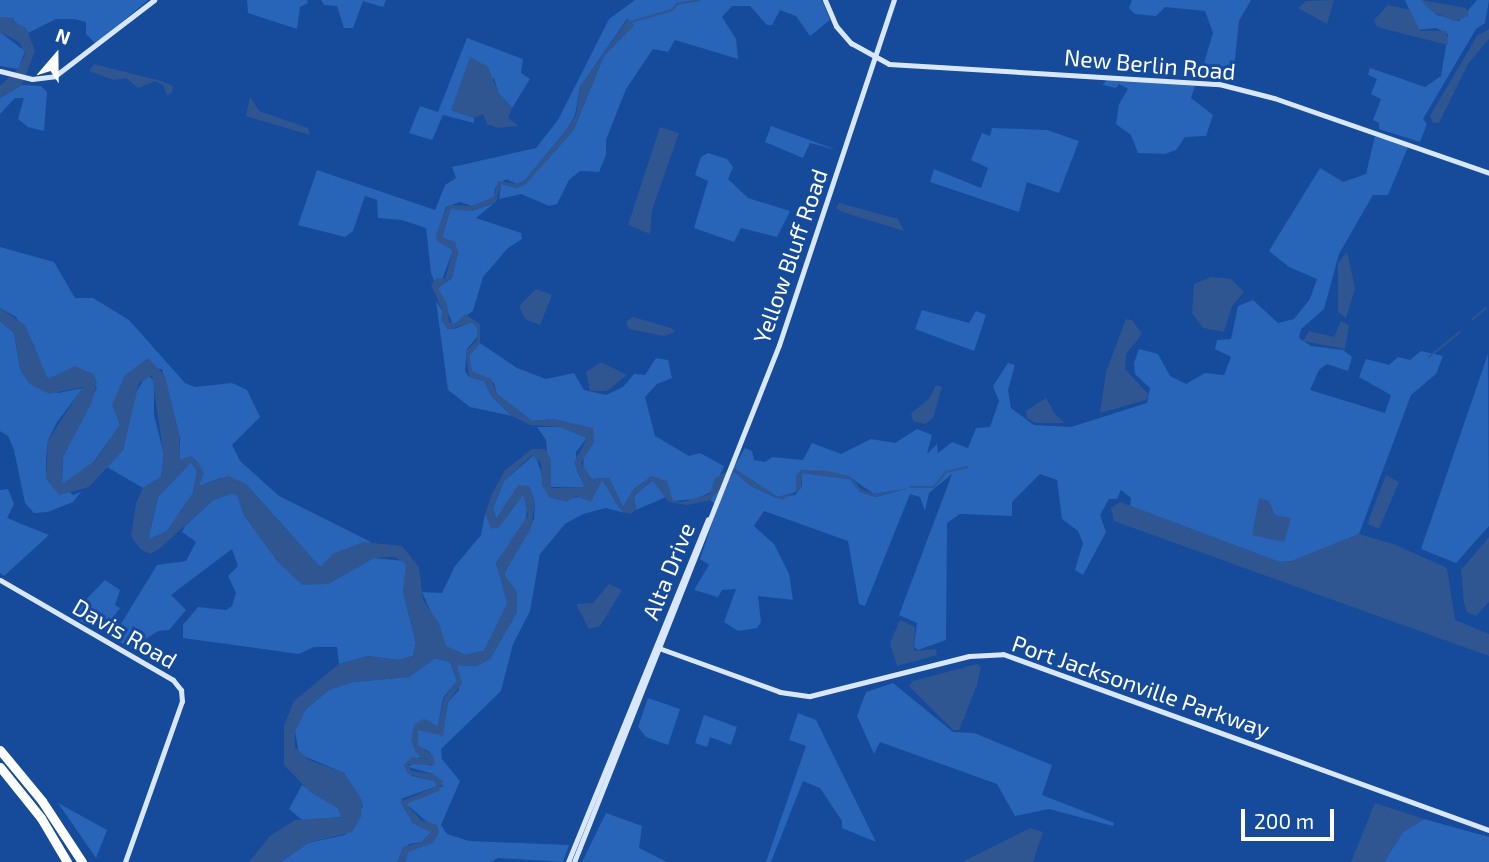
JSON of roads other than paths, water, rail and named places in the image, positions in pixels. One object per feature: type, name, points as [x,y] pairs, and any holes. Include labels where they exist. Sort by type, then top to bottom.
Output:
[{"type":"highway","points":[[0,750],[42,801],[82,862]]},
{"type":"highway","points":[[0,767],[41,818],[67,862]]},
{"type":"street","points":[[0,71],[29,78],[66,71],[154,0]]},
{"type":"street","name":"New Berlin Road","points":[[825,0],[841,32],[874,58],[907,65],[1209,82],[1275,98],[1489,173]]},
{"type":"street","name":"Yellow Bluff Road","points":[[708,519],[789,317],[894,0]]},
{"type":"street","name":"Alta Drive","points":[[574,862],[708,519]]},
{"type":"street","name":"Davis Road","points":[[0,580],[173,680],[181,690],[182,701],[125,862]]},
{"type":"street","name":"Alta Drive","points":[[568,862],[658,648]]},
{"type":"street","name":"Port Jacksonville Parkway","points":[[658,648],[780,692],[810,696],[969,656],[1003,654],[1489,830]]},
{"type":"waterway","points":[[631,22],[672,10],[677,4],[699,0]]},
{"type":"waterway","points":[[1473,319],[1486,308]]},
{"type":"waterway","points":[[1429,357],[1460,332]]},
{"type":"waterway","points":[[910,487],[934,487],[946,472],[967,467]]}]
